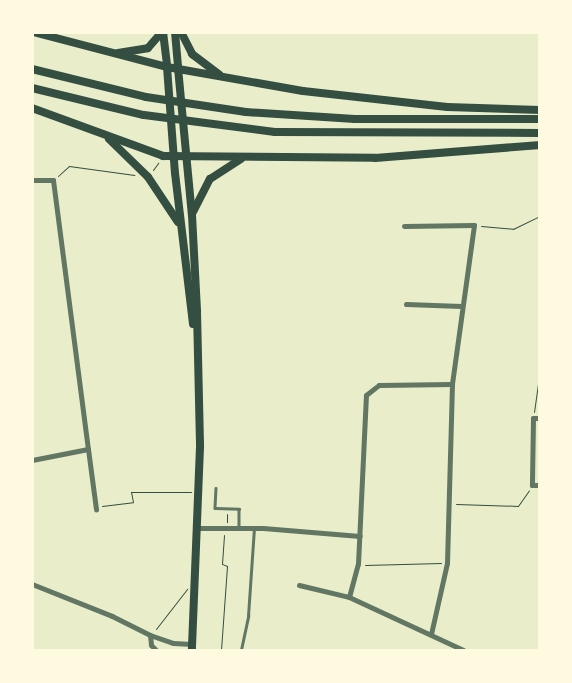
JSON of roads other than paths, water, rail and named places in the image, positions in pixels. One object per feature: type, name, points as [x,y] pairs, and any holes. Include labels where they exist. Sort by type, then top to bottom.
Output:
[{"type":"main road","points":[[33,32],[167,67],[219,74],[354,98],[446,107],[540,110]]},
{"type":"main road","points":[[116,53],[148,48],[162,32]]},
{"type":"main road","points":[[162,32],[169,83],[183,249],[196,338]]},
{"type":"main road","points":[[175,32],[194,248],[199,492],[192,647]]},
{"type":"main road","points":[[181,32],[192,54],[219,74]]},
{"type":"main road","points":[[32,69],[146,97],[246,112],[354,119],[540,119]]},
{"type":"main road","points":[[32,88],[144,115],[275,132],[540,132]]},
{"type":"main road","points":[[32,108],[108,138],[163,156],[375,158],[540,145]]},
{"type":"main road","points":[[108,138],[148,177],[162,194],[181,228]]},
{"type":"main road","points":[[192,215],[210,179],[242,158]]},
{"type":"main road","points":[[183,249],[194,248]]},
{"type":"street","points":[[32,180],[53,180],[96,508]]},
{"type":"street","points":[[404,226],[474,225],[461,306],[452,384],[447,563],[431,634]]},
{"type":"street","points":[[406,304],[461,306]]},
{"type":"street","points":[[349,597],[358,564],[366,395],[379,385],[452,384]]},
{"type":"street","points":[[540,418],[533,418],[532,485],[540,485]]},
{"type":"street","points":[[32,460],[88,449]]},
{"type":"street","points":[[198,528],[239,527],[360,536]]},
{"type":"street","points":[[32,584],[112,616],[150,635],[192,647]]},
{"type":"street","points":[[299,585],[349,597],[463,650]]},
{"type":"street","points":[[150,635],[149,641],[156,650]]},
{"type":"lane","points":[[216,488],[216,508],[239,508],[239,527]]},
{"type":"lane","points":[[241,650],[250,602],[254,528]]}]
